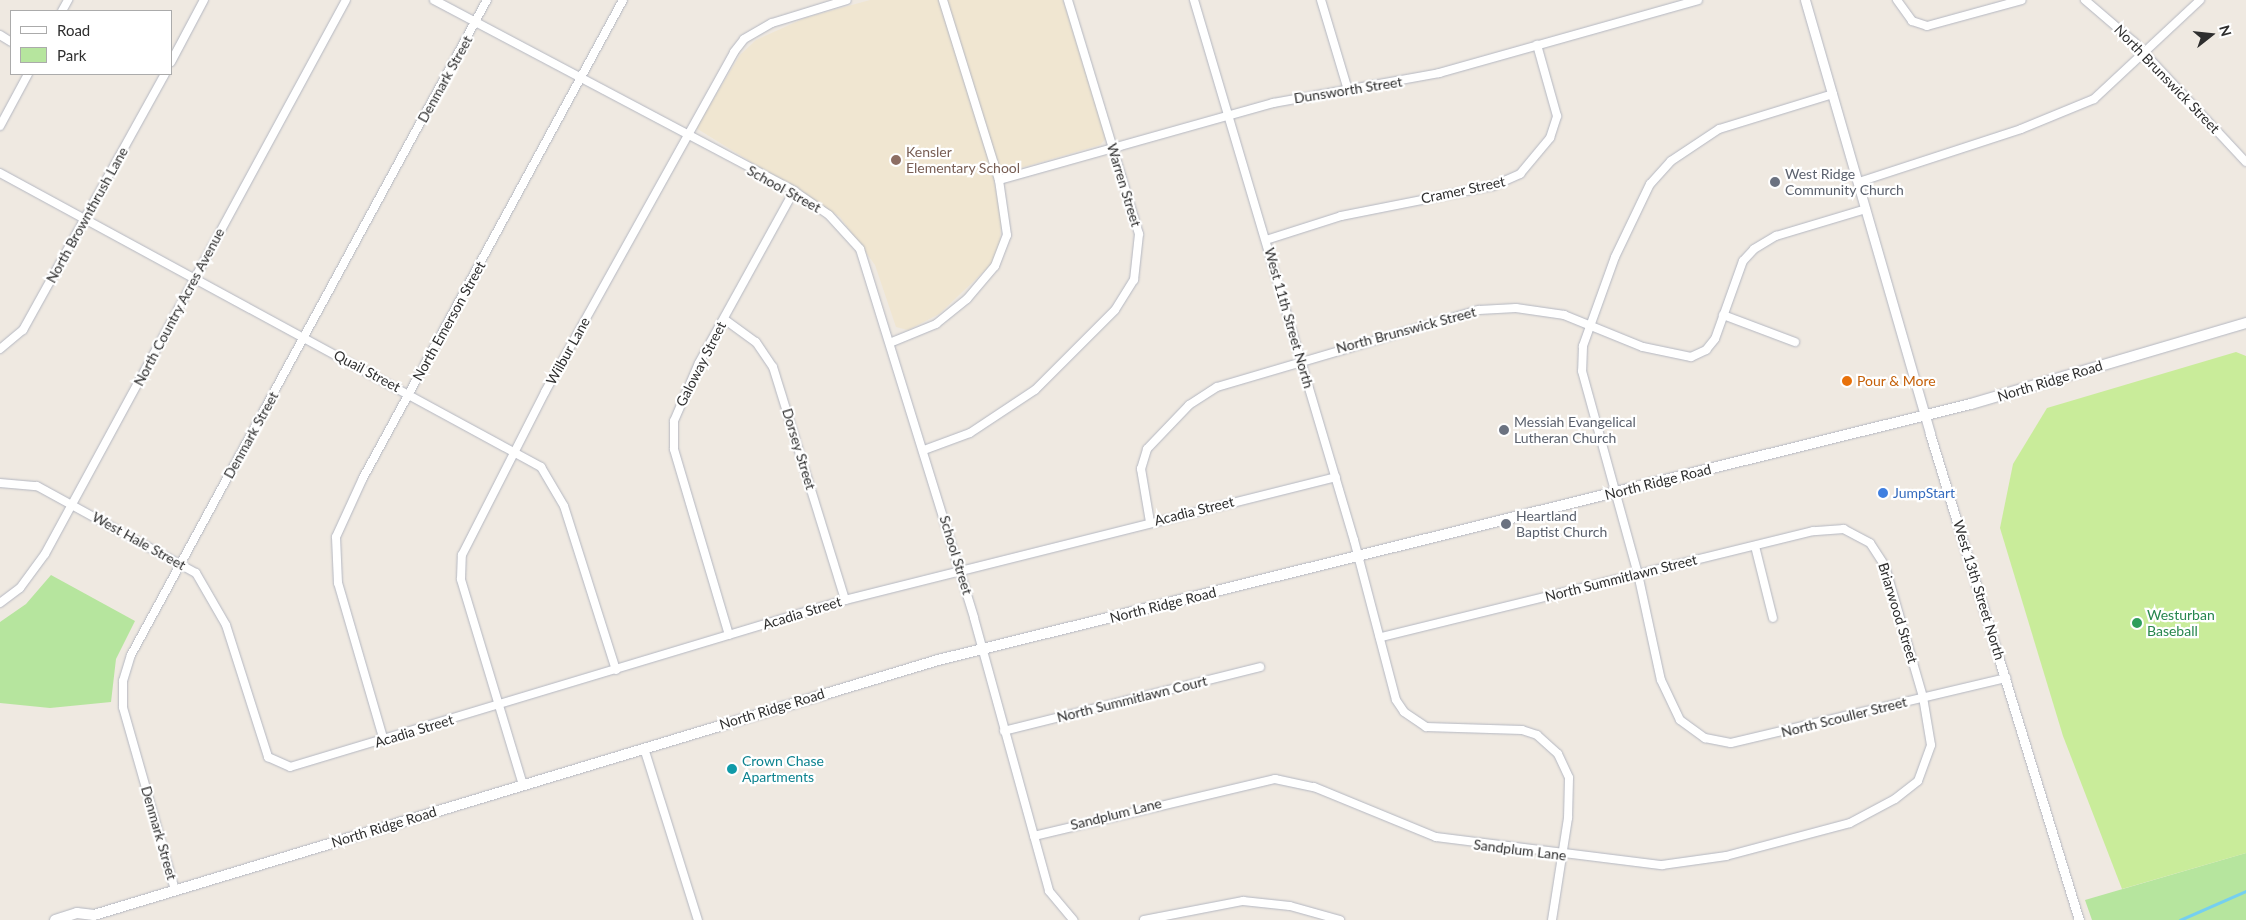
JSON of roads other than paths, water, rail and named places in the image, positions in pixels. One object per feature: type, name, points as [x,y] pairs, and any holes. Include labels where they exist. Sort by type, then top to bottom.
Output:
[{"type":"main road","name":"North Ridge Road","points":[[56,920],[78,913],[88,918],[644,748],[983,649],[1925,416],[2246,323]]},
{"type":"street","points":[[172,60],[204,0]]},
{"type":"street","name":"North Country Acres Avenue","points":[[0,603],[36,568],[346,0]]},
{"type":"street","name":"School Street","points":[[434,0],[686,136],[794,191],[830,215],[860,249],[892,342],[960,569],[1004,730]]},
{"type":"street","name":"Denmark Street","points":[[176,890],[128,730],[123,694],[131,655],[487,0]]},
{"type":"street","name":"North Emerson Street","points":[[384,741],[338,583],[336,538],[408,394],[623,0]]},
{"type":"street","name":"Wilbur Lane","points":[[523,785],[460,566],[515,451],[686,136],[744,39],[772,23],[847,0]]},
{"type":"street","points":[[892,342],[936,324],[967,299],[995,266],[1007,236],[999,180],[944,0]]},
{"type":"street","name":"Warren Street","points":[[924,450],[970,433],[1035,390],[1124,296],[1139,261],[1139,234],[1068,0]]},
{"type":"street","name":"West 11th Street North","points":[[1194,0],[1359,556],[1396,700],[1413,720],[1440,730],[1522,730],[1550,744],[1569,778],[1563,855],[1552,920]]},
{"type":"street","points":[[1321,0],[1348,90]]},
{"type":"street","name":"Dunsworth Street","points":[[999,180],[1111,146],[1228,114],[1439,73],[1698,0]]},
{"type":"street","name":"West 13th Street North","points":[[1805,0],[1925,416],[2080,920]]},
{"type":"street","points":[[1897,0],[1912,20],[1927,26],[2022,0]]},
{"type":"street","name":"North Brunswick Street","points":[[2085,0],[2144,52],[2246,162]]},
{"type":"street","points":[[1859,182],[2021,130],[2094,99],[2200,0]]},
{"type":"street","name":"Cramer Street","points":[[1266,240],[1341,216],[1494,186],[1520,174],[1550,138],[1557,116],[1537,45]]},
{"type":"street","points":[[0,126],[27,75]]},
{"type":"street","name":"North Brownthrush Lane","points":[[0,349],[23,330],[164,75]]},
{"type":"street","points":[[1638,574],[1614,493],[1582,371],[1590,326],[1631,224],[1650,184],[1671,161],[1719,129],[1833,94]]},
{"type":"street","name":"Quail Street","points":[[0,173],[515,451],[548,473],[564,506],[616,670]]},
{"type":"street","name":"Galoway Street","points":[[729,635],[673,434],[680,402],[794,191]]},
{"type":"street","name":"North Brunswick Street","points":[[1150,522],[1141,469],[1147,449],[1172,420],[1217,387],[1302,360],[1479,310],[1540,310],[1685,358],[1711,345],[1744,261],[1764,241],[1866,209]]},
{"type":"street","points":[[1723,315],[1795,342]]},
{"type":"street","name":"Dorsey Street","points":[[724,319],[756,342],[774,367],[845,600]]},
{"type":"street","name":"Acadia Street","points":[[275,762],[290,768],[305,765],[845,600],[960,569],[1336,477]]},
{"type":"street","name":"West Hale Street","points":[[0,483],[36,486],[196,573],[218,603],[268,757],[275,762]]},
{"type":"street","name":"North Summitlawn Street","points":[[1380,637],[1829,528],[1862,536]]},
{"type":"street","name":"Briarwood Street","points":[[1862,536],[1885,566],[1923,696]]},
{"type":"street","points":[[1755,546],[1773,618]]},
{"type":"street","name":"North Scouller Street","points":[[1638,574],[1667,698],[1686,725],[1719,742],[1747,742],[1923,696],[2006,678]]},
{"type":"street","name":"North Summitlawn Court","points":[[1004,730],[1260,667]]},
{"type":"street","name":"Sandplum Lane","points":[[1034,836],[1275,779],[1314,787],[1436,837],[1630,864],[1694,862],[1850,823],[1895,799],[1924,770],[1931,745],[1923,696]]},
{"type":"street","points":[[1004,730],[1049,891],[1059,908],[1072,920]]},
{"type":"street","points":[[644,748],[698,920]]},
{"type":"street","points":[[1144,920],[1243,902],[1290,906],[1340,920]]},
{"type":"waterway","points":[[2180,920],[2246,891]]},
{"type":"place","name":"Kensler Elementary School","points":[[896,160]]},
{"type":"place","name":"West Ridge Community Church","points":[[1775,182]]},
{"type":"place","name":"Pour & More","points":[[1847,381]]},
{"type":"place","name":"Messiah Evangelical Lutheran Church","points":[[1504,430]]},
{"type":"place","name":"JumpStart","points":[[1883,493]]},
{"type":"place","name":"Heartland Baptist Church","points":[[1506,524]]},
{"type":"place","name":"Westurban Baseball","points":[[2137,623]]},
{"type":"place","name":"Crown Chase Apartments","points":[[732,769]]}]
